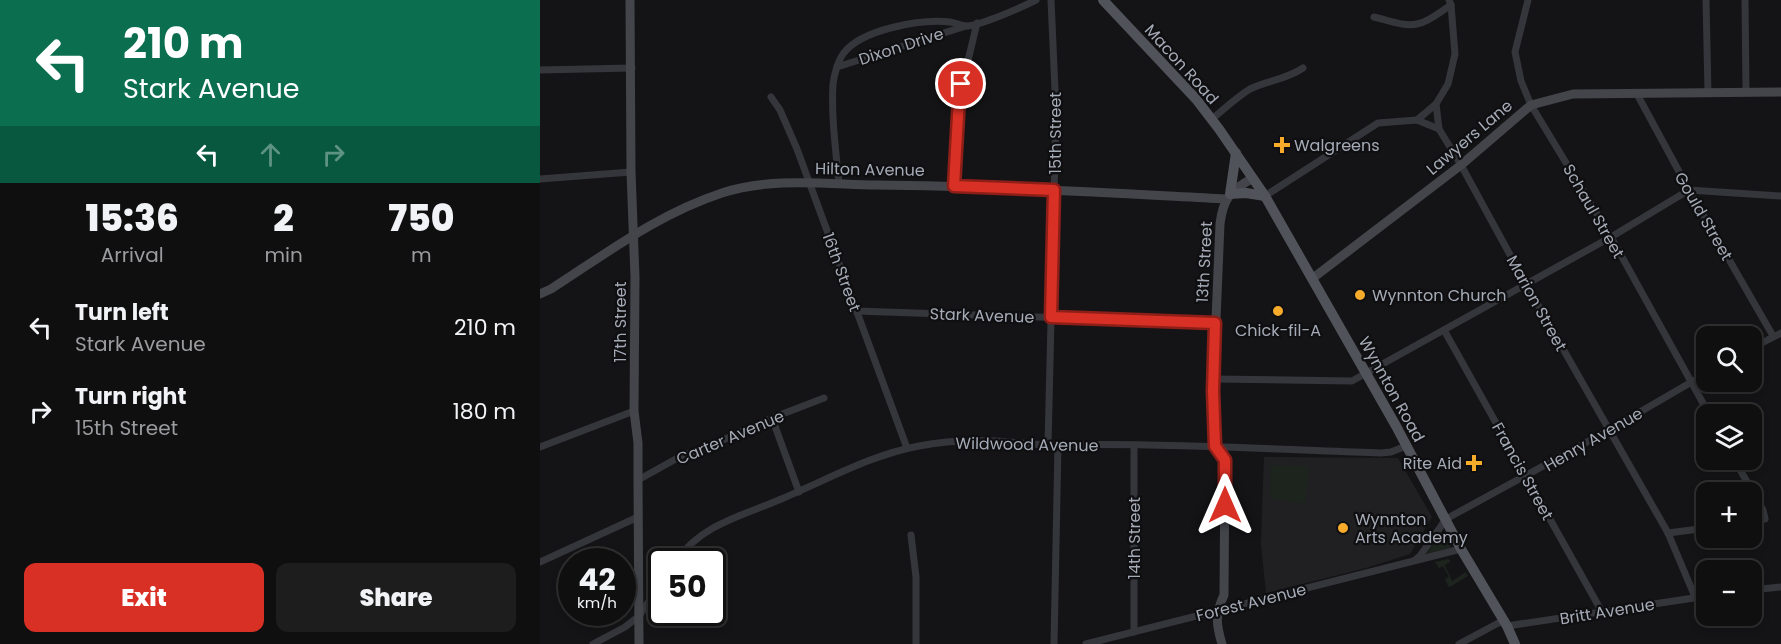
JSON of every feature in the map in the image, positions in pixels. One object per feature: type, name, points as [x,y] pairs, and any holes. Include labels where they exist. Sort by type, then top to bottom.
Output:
[{"type":"main road","name":"Macon Road","points":[[1102,0],[1196,99],[1236,152]]},
{"type":"main road","name":"Wynnton Road","points":[[1236,152],[1265,196],[1313,278],[1515,644]]},
{"type":"main road","points":[[1236,152],[1228,197],[1246,193],[1265,196]]},
{"type":"street","name":"17th Street","points":[[630,0],[634,411],[638,443],[639,644]]},
{"type":"street","name":"Dixon Drive","points":[[837,67],[977,23],[1036,0]]},
{"type":"street","name":"15th Street","points":[[1048,445],[1056,112],[1051,0]]},
{"type":"street","name":"Schaul Street","points":[[1528,0],[1515,52],[1521,81],[1531,105],[1611,237],[1704,404]]},
{"type":"street","points":[[1706,0],[1708,93]]},
{"type":"street","points":[[1745,0],[1746,92]]},
{"type":"street","points":[[1374,17],[1402,24],[1417,24],[1428,20],[1450,2]]},
{"type":"street","points":[[1417,120],[1436,104],[1448,84],[1455,54],[1450,2]]},
{"type":"street","name":"Dixon Drive","points":[[839,184],[833,82],[843,54],[853,44],[870,35],[896,27],[919,23],[950,22],[966,26]]},
{"type":"street","points":[[954,186],[959,98],[977,23]]},
{"type":"street","points":[[540,70],[632,68]]},
{"type":"street","points":[[1212,119],[1247,91],[1264,83],[1283,79],[1304,68]]},
{"type":"street","name":"Lawyers Lane","points":[[1313,278],[1461,165],[1531,105],[1573,94],[1781,92]]},
{"type":"street","name":"Gould Street","points":[[1637,94],[1773,336]]},
{"type":"street","name":"16th Street","points":[[771,97],[780,110],[809,183],[907,448]]},
{"type":"street","name":"Marion Street","points":[[1436,104],[1439,129],[1668,533],[1695,597]]},
{"type":"street","points":[[1265,196],[1378,123],[1417,120],[1439,129]]},
{"type":"street","points":[[540,179],[632,172]]},
{"type":"street","points":[[1228,197],[1240,185],[1253,178]]},
{"type":"street","name":"Hilton Avenue","points":[[540,294],[552,289],[653,222],[724,192],[766,185],[809,183],[954,186],[1228,197]]},
{"type":"street","points":[[1213,379],[1352,381],[1611,237],[1689,190],[1781,196]]},
{"type":"street","name":"13th Street","points":[[1222,644],[1217,629],[1217,610],[1224,595],[1225,460],[1215,446],[1213,379],[1220,224],[1228,197]]},
{"type":"street","name":"Stark Avenue","points":[[856,311],[1215,323]]},
{"type":"street","name":"Francis Street","points":[[1444,330],[1602,612]]},
{"type":"street","points":[[1762,342],[1781,333]]},
{"type":"street","name":"Henry Avenue","points":[[1446,519],[1609,430],[1696,378]]},
{"type":"street","name":"Carter Avenue","points":[[638,480],[683,456],[824,398]]},
{"type":"street","points":[[540,447],[634,411]]},
{"type":"street","points":[[772,418],[800,492]]},
{"type":"street","name":"Wildwood Avenue","points":[[687,548],[712,527],[739,514],[800,492],[843,471],[907,448],[938,443],[993,441],[1048,445],[1215,446],[1381,453],[1392,452],[1406,446]]},
{"type":"street","points":[[1054,644],[1058,445]]},
{"type":"street","name":"14th Street","points":[[1134,445],[1134,632]]},
{"type":"street","points":[[540,562],[638,517]]},
{"type":"street","points":[[1415,560],[1446,519]]},
{"type":"street","points":[[1668,533],[1696,529]]},
{"type":"street","points":[[911,535],[916,577],[916,644]]},
{"type":"street","name":"Forest Avenue","points":[[1086,644],[1461,549]]},
{"type":"street","points":[[1762,589],[1781,587]]},
{"type":"street","name":"Britt Avenue","points":[[1459,644],[1505,623],[1602,612],[1695,597]]},
{"type":"street","points":[[597,643],[639,616],[648,603]]},
{"type":"shaded area","name":"Wynnton Arts Academy","points":[[1264,457],[1398,458],[1432,517],[1410,554],[1366,568],[1266,593],[1261,544]]},
{"type":"shaded area","points":[[1271,465],[1309,466],[1305,504],[1270,498]]},
{"type":"shaded area","points":[[1442,531],[1452,549],[1426,555]]},
{"type":"shaded area","points":[[1448,559],[1451,561],[1445,565],[1452,581],[1466,572],[1468,576],[1450,587],[1445,579],[1449,577],[1443,566],[1439,568],[1435,562]]},
{"type":"place","name":"Walgreens","points":[[1282,145]]},
{"type":"place","name":"Wynnton Church","points":[[1360,295]]},
{"type":"place","name":"Chick-fil-A","points":[[1278,311]]},
{"type":"place","name":"Rite Aid","points":[[1474,463]]},
{"type":"place","name":"Wynnton Arts Academy","points":[[1343,528]]},
{"type":"route","points":[[961,84],[954,186],[1054,190],[1051,317],[1215,323],[1213,391],[1215,446],[1225,460],[1225,505]]}]
